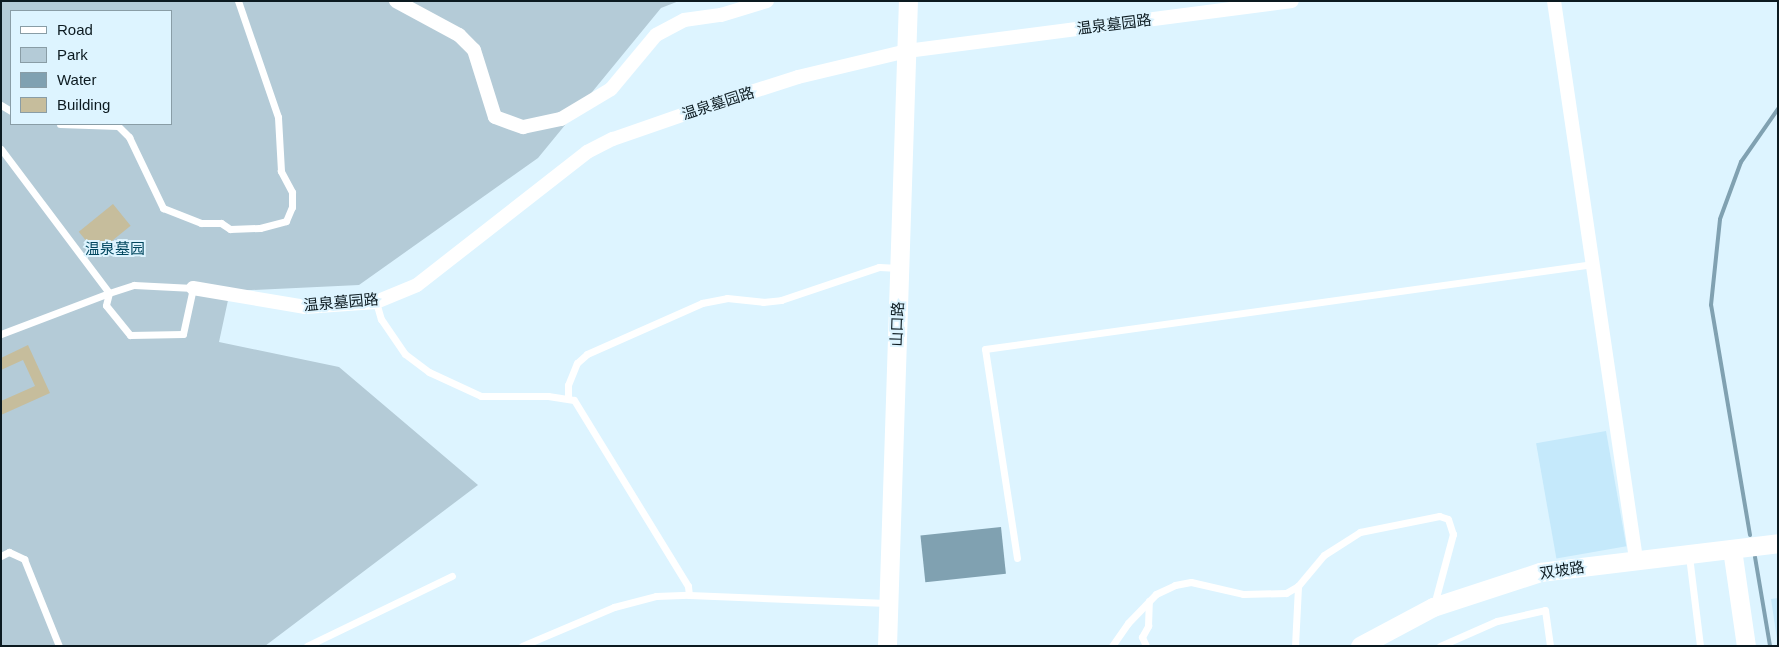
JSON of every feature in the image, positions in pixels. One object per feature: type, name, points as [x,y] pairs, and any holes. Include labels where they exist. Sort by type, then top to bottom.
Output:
[{"type":"street","points":[[396,1],[459,35],[474,50],[495,117],[523,127],[561,118],[611,89],[656,35],[684,20],[721,15],[767,1]]},
{"type":"street","name":"山口路","points":[[887,646],[908,1]]},
{"type":"street","name":"温泉墓园路","points":[[193,288],[305,307],[376,302],[417,286],[587,152],[613,138],[798,77],[907,51],[1292,1]]},
{"type":"street","points":[[1554,1],[1636,559]]},
{"type":"street","name":"双坡路","points":[[1360,646],[1433,607],[1540,572],[1778,543]]},
{"type":"street","points":[[1732,549],[1746,646]]},
{"type":"lane","points":[[89,125],[118,126],[129,137],[163,208],[201,223],[221,223],[230,229],[260,228],[286,221],[292,207],[292,192],[281,171],[278,117],[238,1]]},
{"type":"lane","points":[[1,148],[109,293]]},
{"type":"lane","points":[[1017,558],[984,349],[1593,264]]},
{"type":"lane","points":[[568,398],[568,385],[577,363],[588,354],[702,303],[727,298],[763,302],[781,300],[870,270],[899,268]]},
{"type":"lane","points":[[1,334],[109,293],[134,285],[193,288],[183,334],[130,336],[106,305],[109,293]]},
{"type":"lane","points":[[376,302],[381,319],[405,354],[429,372],[481,396],[568,398],[574,400],[688,586],[689,595]]},
{"type":"lane","points":[[1112,646],[1149,601],[1175,585],[1191,582],[1250,594],[1286,592],[1298,586],[1324,555],[1360,532],[1439,516],[1448,518],[1453,534],[1433,607]]},
{"type":"lane","points":[[1,556],[15,553],[24,559],[59,646]]},
{"type":"lane","points":[[1688,553],[1700,646]]},
{"type":"lane","points":[[307,646],[452,576]]},
{"type":"lane","points":[[1295,646],[1298,586]]},
{"type":"lane","points":[[522,646],[614,607],[656,596],[689,595],[887,603]]},
{"type":"lane","points":[[1146,646],[1142,636],[1148,626],[1149,601]]},
{"type":"lane","points":[[1440,646],[1498,622],[1545,610],[1550,646]]},
{"type":"shaded area","points":[[1606,431],[1626,546],[1556,559],[1536,443]]},
{"type":"shaded area","points":[[1778,598],[1778,646],[1771,599]]},
{"type":"green space","name":"温泉墓园","points":[[1,1],[679,1],[661,8],[538,158],[359,285],[230,291],[219,342],[339,367],[478,485],[265,646],[1,646]]},
{"type":"water","points":[[1001,527],[1006,574],[925,582],[920,535]]},
{"type":"building","points":[[113,204],[131,226],[96,253],[79,232]]},
{"type":"building","points":[[28,345],[50,393],[1,415],[1,401],[35,386],[23,360],[1,370],[1,358]]},
{"type":"waterway","points":[[1750,535],[1711,305],[1720,219],[1741,162],[1778,109]]},
{"type":"waterway","points":[[1755,557],[1770,646]]}]
